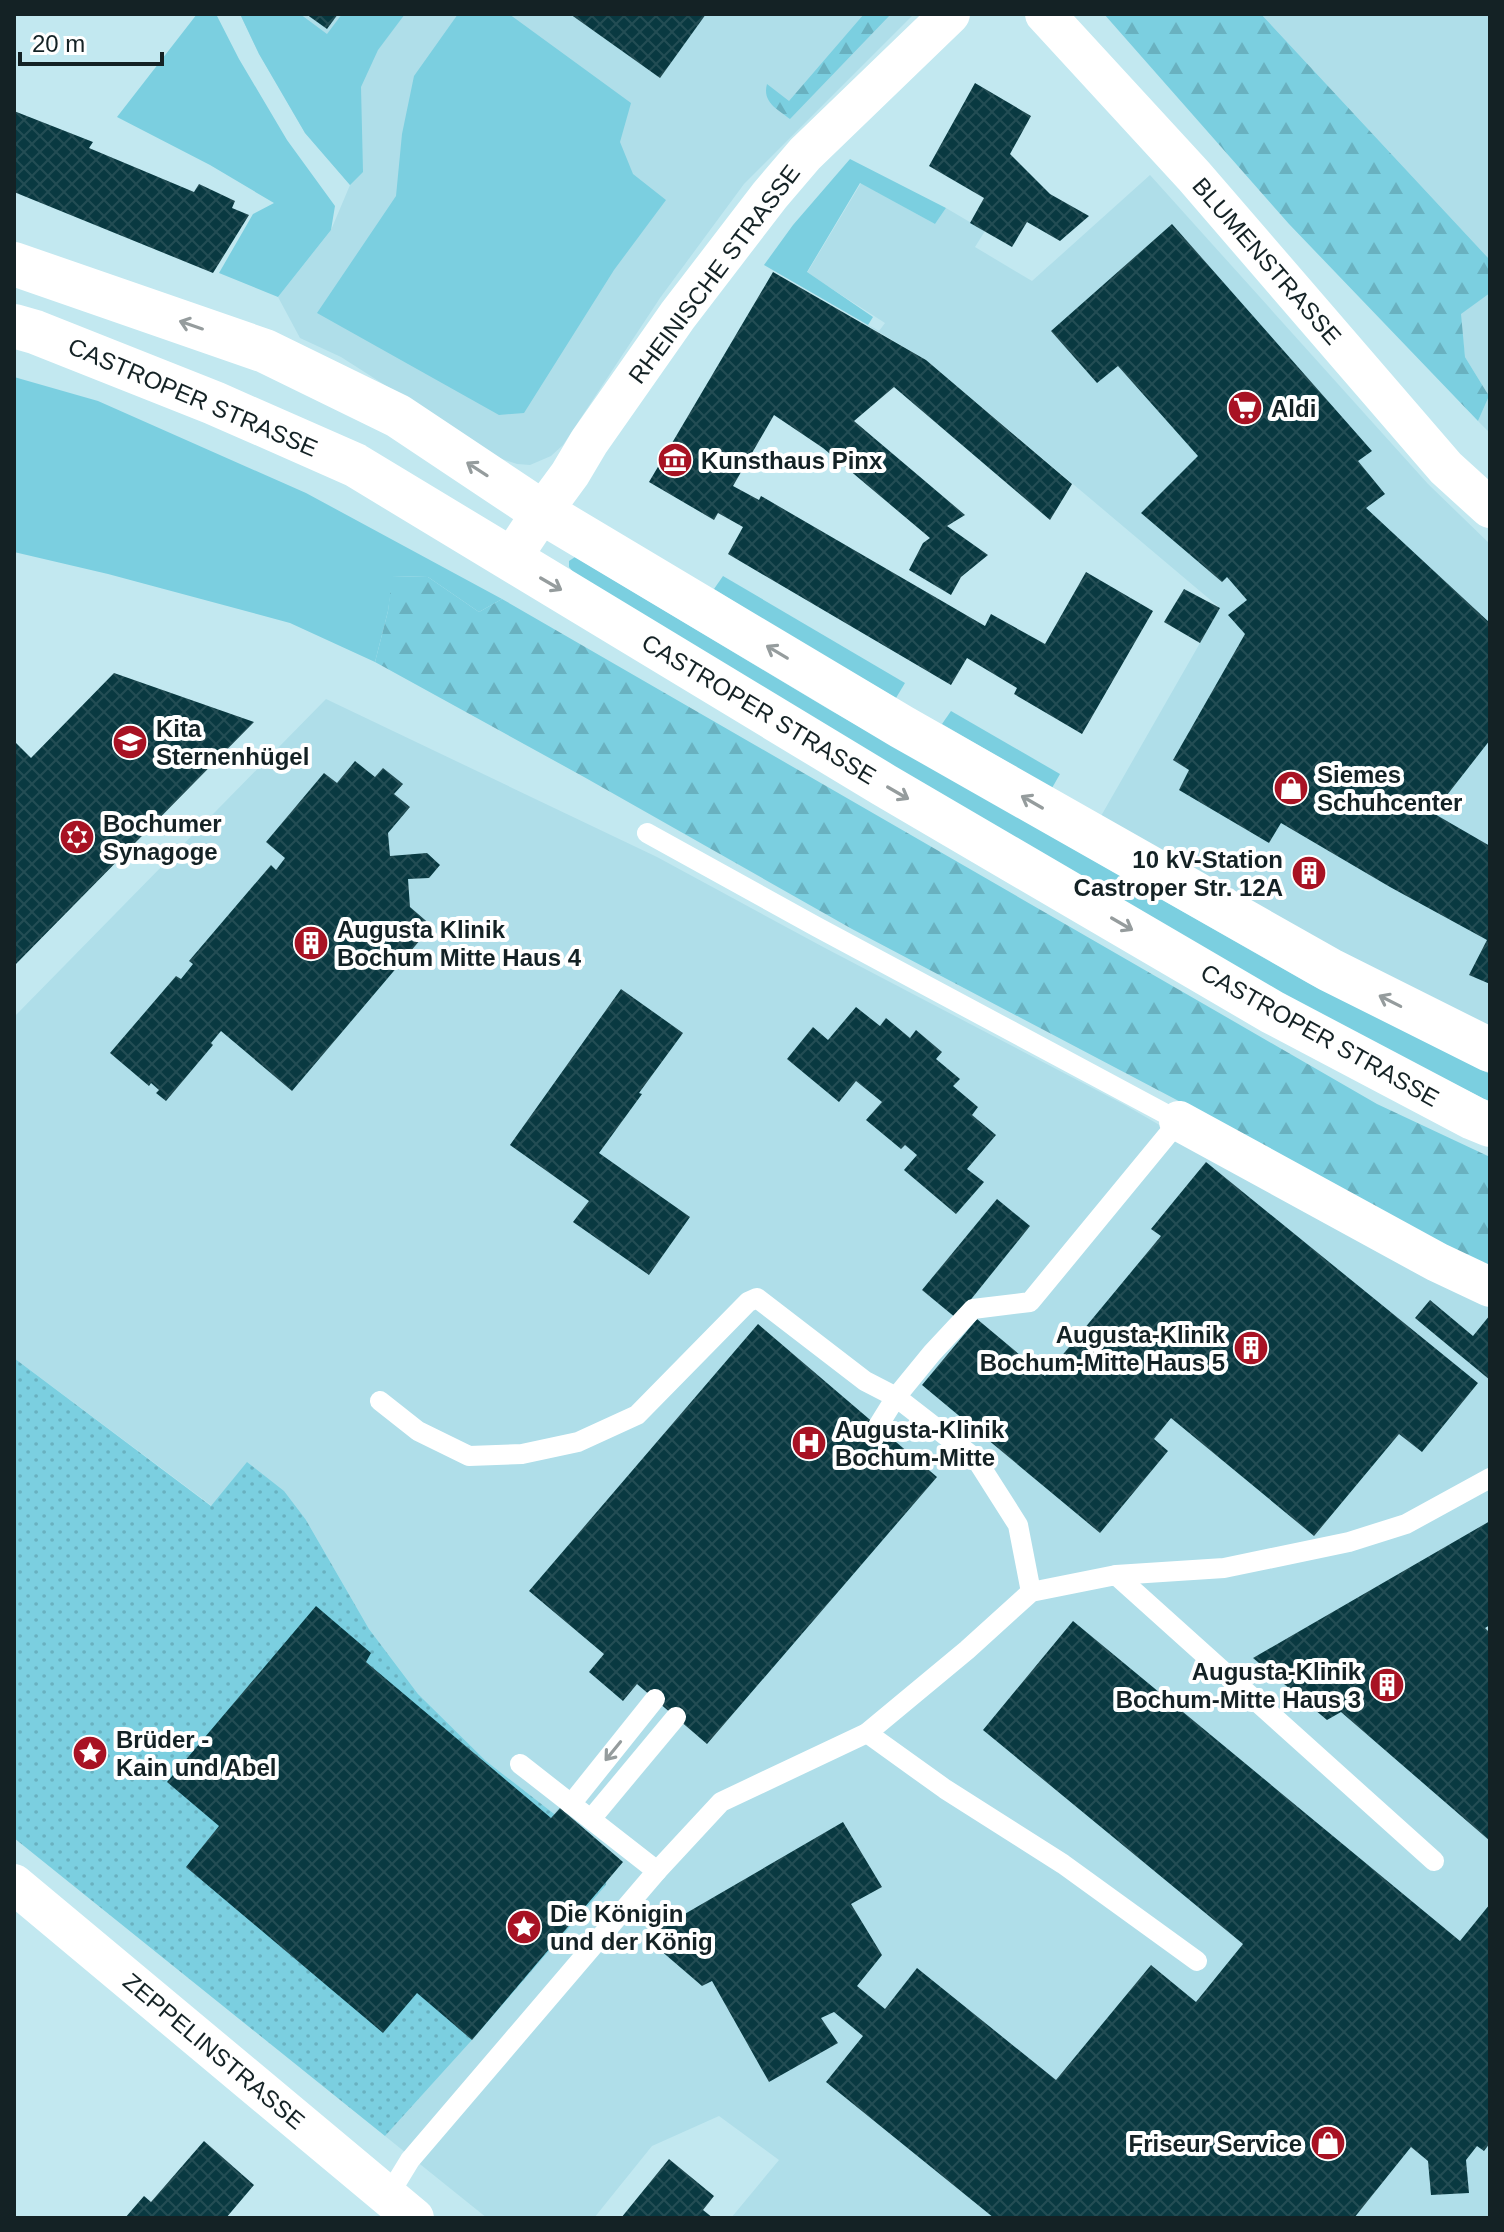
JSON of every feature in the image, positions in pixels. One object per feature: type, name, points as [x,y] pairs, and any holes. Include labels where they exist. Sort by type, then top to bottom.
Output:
[{"type":"main road","points":[[14,264],[265,351],[398,416],[542,512],[890,720],[1330,970],[1490,1050]]},
{"type":"main road","name":"CASTROPER STRASSE","points":[[14,326],[214,403],[355,465],[884,785],[1272,1012],[1490,1125]]},
{"type":"street","name":"RHEINISCHE STRASSE","points":[[510,560],[678,315],[770,195],[805,154],[950,14]]},
{"type":"street","name":"BLUMENSTRASSE","points":[[1045,14],[1194,176],[1446,468],[1490,508]]},
{"type":"street","points":[[1179,1121],[1437,1262],[1490,1287]]},
{"type":"street","name":"ZEPPELINSTRASSE","points":[[14,1884],[390,2211]]},
{"type":"lane","points":[[647,833],[1179,1121],[1030,1302],[973,1309],[896,1397],[878,1426]]},
{"type":"lane","points":[[380,1401],[418,1431],[469,1456],[522,1454],[578,1442],[637,1415],[748,1302],[757,1298],[865,1381],[896,1397],[976,1459],[1018,1525],[1031,1592]]},
{"type":"lane","points":[[390,2211],[410,2160],[657,1871],[721,1802],[867,1733],[1031,1592],[1116,1575],[1224,1568],[1349,1542],[1406,1524],[1490,1478]]},
{"type":"lane","points":[[1116,1575],[1434,1861]]},
{"type":"lane","points":[[571,1804],[655,1699]]},
{"type":"lane","points":[[591,1819],[676,1717]]},
{"type":"lane","points":[[867,1733],[945,1789],[1063,1864],[1197,1961]]},
{"type":"lane","points":[[520,1764],[657,1871]]},
{"type":"shaded area","points":[[240,14],[914,14],[744,184],[660,298],[563,445],[551,456],[530,465],[499,458],[341,357],[300,338],[278,297],[331,230],[350,185],[305,133],[259,54]]},
{"type":"shaded area","points":[[1261,14],[1490,14],[1490,260]]},
{"type":"shaded area","points":[[1150,175],[1428,484],[1490,544],[1490,1028],[1338,955],[1101,816],[1220,608],[926,360],[847,313],[879,331],[885,323],[807,273],[861,183],[935,224],[946,208],[985,231],[975,247],[1032,281]]},
{"type":"shaded area","points":[[1490,293],[1490,433],[1478,421],[1489,396],[1465,357],[1460,314]]},
{"type":"shaded area","name":"Augusta-Klinik Bochum-Mitte","points":[[326,699],[657,857],[1125,1105],[1356,1239],[1490,1301],[1490,2218],[731,2218],[779,2160],[719,2116],[652,2146],[594,2218],[487,2218],[385,2136],[606,1885],[607,1855],[486,1761],[418,1694],[369,1629],[306,1520],[212,1506],[14,1358],[14,1017]]},
{"type":"green space","points":[[197,14],[216,14],[287,140],[335,206],[331,230],[278,297],[219,273],[253,214],[274,203],[210,165],[117,117]]},
{"type":"green space","points":[[240,14],[300,14],[327,34],[342,14],[405,14],[378,50],[361,87],[363,172],[350,185],[305,133],[259,54]]},
{"type":"green space","points":[[458,14],[509,14],[631,103],[620,142],[633,174],[666,200],[614,270],[524,413],[499,415],[317,313],[396,196],[402,134],[414,76]]},
{"type":"green space","points":[[864,14],[891,14],[790,119],[772,104],[767,96],[767,84],[789,101]]},
{"type":"green space","points":[[1104,14],[1261,14],[1490,260],[1490,293],[1461,314],[1465,357],[1489,396],[1478,421],[1289,224]]},
{"type":"green space","points":[[850,159],[946,208],[935,224],[860,183],[807,272],[873,317],[868,325],[764,265],[793,225]]},
{"type":"green space","points":[[14,377],[98,401],[306,493],[502,599],[479,612],[428,577],[393,576],[375,662],[290,623],[14,552]]},
{"type":"green space","points":[[575,557],[830,710],[1308,983],[1490,1074],[1490,1102],[1297,1004],[1067,872],[579,579],[569,567],[569,561]]},
{"type":"green space","points":[[392,576],[428,577],[479,612],[502,599],[1377,1104],[1490,1157],[1490,1271],[1211,1118],[852,929],[375,662],[388,611]]},
{"type":"green space","points":[[723,576],[905,683],[896,698],[714,589]]},
{"type":"green space","points":[[951,711],[1060,774],[1052,788],[942,724]]},
{"type":"green space","points":[[14,1358],[211,1506],[247,1462],[284,1491],[306,1520],[369,1629],[418,1694],[486,1761],[607,1855],[606,1885],[385,2136],[14,1838]]},
{"type":"building","points":[[306,14],[338,14],[327,29]]},
{"type":"building","points":[[570,14],[706,14],[660,78]]},
{"type":"building","points":[[975,83],[1031,116],[1010,154],[1050,194],[1089,216],[1060,241],[1027,222],[1012,247],[970,223],[984,198],[929,166]]},
{"type":"building","points":[[14,111],[93,142],[89,148],[194,192],[199,184],[235,201],[232,208],[249,215],[213,273],[14,192]]},
{"type":"building","points":[[1172,224],[1372,451],[1358,461],[1385,494],[1366,508],[1490,623],[1490,740],[1433,813],[1490,846],[1490,984],[1469,975],[1487,940],[1281,823],[1269,843],[1179,790],[1189,770],[1173,760],[1245,634],[1228,615],[1247,600],[1227,577],[1222,582],[1141,513],[1198,456],[1118,366],[1097,383],[1051,331]]},
{"type":"building","points":[[773,272],[926,360],[1072,484],[1050,520],[894,387],[854,421],[965,515],[947,526],[988,555],[961,577],[951,595],[909,570],[923,543],[930,538],[823,448],[774,415],[733,486],[759,500],[761,496],[985,626],[991,614],[1045,644],[1086,572],[1153,611],[1082,734],[1014,694],[1017,688],[967,658],[951,685],[728,554],[743,527],[718,513],[714,520],[649,482]]},
{"type":"building","points":[[1184,589],[1220,608],[1200,643],[1164,622]]},
{"type":"building","points":[[114,673],[254,722],[14,966],[14,741],[31,758]]},
{"type":"building","name":"Augusta Klinik Bochum Mitte Haus 4","points":[[355,761],[375,777],[383,768],[403,784],[394,794],[410,807],[388,833],[390,856],[427,853],[440,865],[429,878],[408,879],[410,907],[432,926],[292,1091],[221,1031],[166,1101],[156,1093],[159,1090],[151,1083],[149,1086],[110,1053],[176,976],[181,979],[193,964],[189,961],[271,865],[276,870],[285,858],[266,842],[324,773],[337,783]]},
{"type":"building","name":"10 kV-Station Castroper Str. 12A","points":[[1303,862],[1322,873],[1315,885],[1296,873]]},
{"type":"building","points":[[621,989],[683,1033],[599,1153],[690,1217],[649,1275],[573,1222],[589,1201],[510,1145]]},
{"type":"building","points":[[856,1007],[880,1026],[886,1018],[910,1038],[916,1030],[942,1052],[936,1059],[960,1079],[953,1086],[978,1107],[972,1115],[996,1135],[967,1169],[984,1182],[956,1214],[904,1170],[917,1155],[905,1145],[901,1149],[866,1120],[882,1102],[856,1081],[839,1102],[787,1059],[813,1027],[828,1040]]},
{"type":"building","name":"Augusta-Klinik Bochum-Mitte Haus 5","points":[[1206,1162],[1478,1383],[1422,1452],[1399,1434],[1314,1536],[1171,1418],[1154,1439],[1168,1451],[1100,1533],[922,1385],[977,1319],[1045,1376],[1161,1236],[1151,1229]]},
{"type":"building","points":[[997,1199],[1030,1226],[956,1318],[922,1290]]},
{"type":"building","points":[[1430,1300],[1473,1336],[1490,1315],[1490,1380],[1415,1318]]},
{"type":"building","points":[[758,1324],[937,1477],[707,1744],[637,1684],[623,1701],[589,1672],[604,1654],[529,1591]]},
{"type":"building","name":"Augusta-Klinik Bochum-Mitte Haus 3","points":[[1490,1521],[1490,1625],[1485,1628],[1490,1633],[1490,1841],[1341,1712],[1327,1720],[1253,1658]]},
{"type":"building","points":[[316,1606],[371,1653],[366,1662],[551,1818],[560,1808],[623,1862],[472,2040],[417,1993],[383,2033],[186,1867],[219,1826],[167,1782]]},
{"type":"building","points":[[1073,1621],[1460,1941],[1490,1904],[1490,2143],[1484,2151],[1477,2146],[1466,2160],[1469,2193],[1431,2195],[1428,2161],[1411,2147],[1354,2218],[994,2218],[826,2082],[863,2036],[834,2012],[821,2018],[838,2043],[769,2082],[712,1981],[702,1986],[645,1937],[843,1822],[882,1887],[851,1904],[882,1955],[857,1986],[885,2009],[917,1968],[1056,2080],[1151,1965],[1196,2002],[1243,1944],[983,1730]]},
{"type":"building","points":[[204,2141],[254,2185],[226,2218],[125,2218],[144,2196],[151,2202]]},
{"type":"building","points":[[669,2159],[714,2196],[703,2210],[713,2218],[621,2218]]},
{"type":"place","name":"Aldi","points":[[1245,408]]},
{"type":"place","name":"Kunsthaus Pinx","points":[[675,460]]},
{"type":"place","name":"Kita Sternenhügel","points":[[130,742]]},
{"type":"place","name":"Siemes Schuhcenter","points":[[1291,788]]},
{"type":"place","name":"Bochumer Synagoge","points":[[77,837]]},
{"type":"place","name":"10 kV-Station Castroper Str. 12A","points":[[1309,873]]},
{"type":"place","name":"Augusta Klinik Bochum Mitte Haus 4","points":[[311,943]]},
{"type":"place","name":"Augusta-Klinik Bochum-Mitte Haus 5","points":[[1251,1348]]},
{"type":"place","name":"Augusta-Klinik Bochum-Mitte","points":[[809,1443]]},
{"type":"place","name":"Augusta-Klinik Bochum-Mitte Haus 3","points":[[1387,1685]]},
{"type":"place","name":"Brüder - Kain und Abel","points":[[90,1753]]},
{"type":"place","name":"Die Königin und der König","points":[[524,1927]]},
{"type":"place","name":"Friseur Service","points":[[1328,2143]]}]
